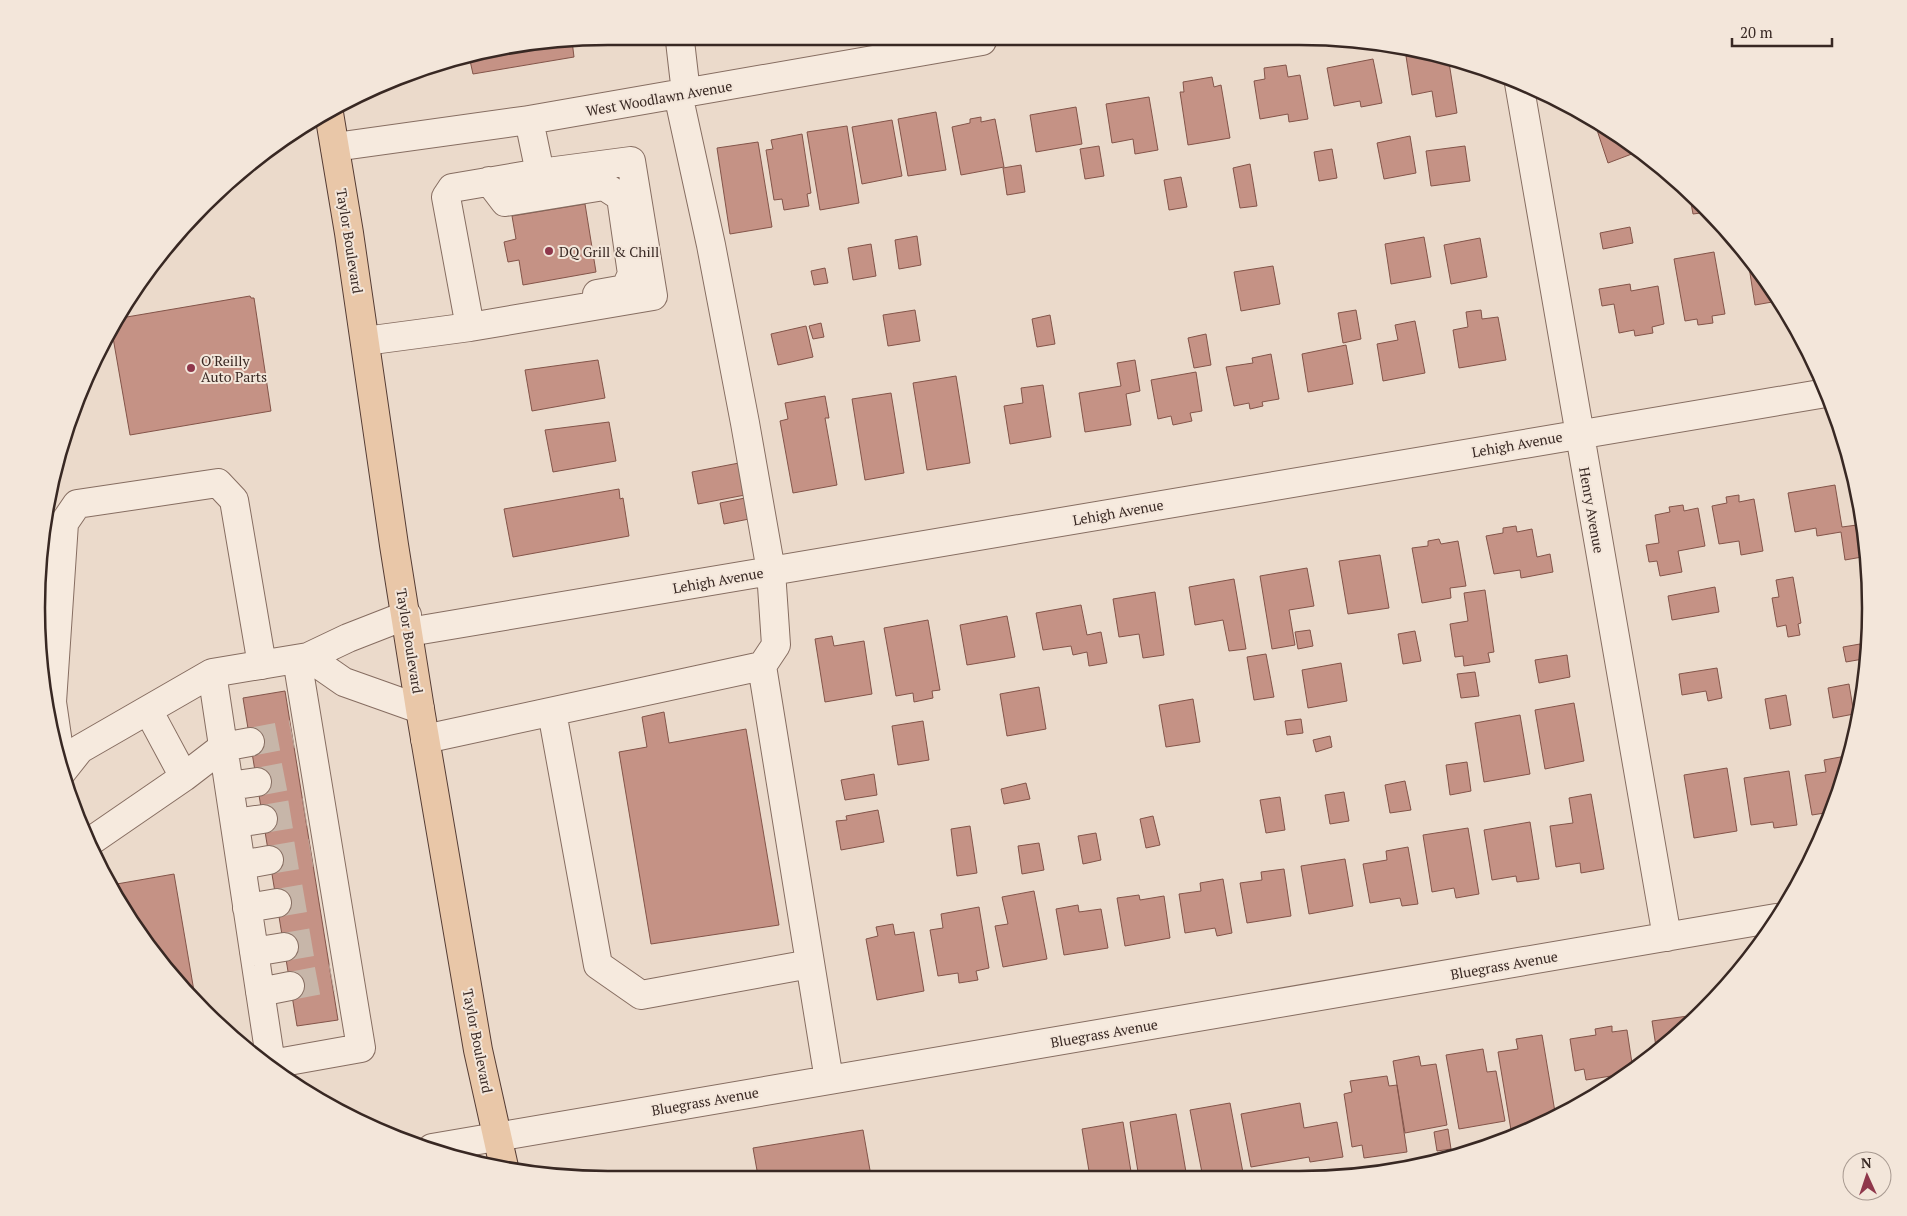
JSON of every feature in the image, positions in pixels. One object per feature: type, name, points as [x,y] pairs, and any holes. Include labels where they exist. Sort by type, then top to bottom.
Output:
[{"type":"main road","name":"Taylor Boulevard","points":[[330,118],[349,233],[394,545],[420,708],[478,1050],[503,1161]]},
{"type":"street","points":[[426,739],[762,666],[776,646],[771,571],[745,423],[682,93],[680,45]]},
{"type":"street","name":"West Woodlawn Avenue","points":[[335,147],[529,120],[959,45]]},
{"type":"street","name":"Henry Avenue","points":[[1520,91],[1667,937]]},
{"type":"street","points":[[529,120],[540,173]]},
{"type":"street","points":[[365,341],[470,327],[653,296],[631,161],[540,173],[452,188],[446,197],[470,327]]},
{"type":"street","points":[[489,181],[505,202],[604,186],[621,197],[632,274],[625,289],[519,307],[505,321]]},
{"type":"street","name":"Lehigh Avenue","points":[[212,673],[302,658],[348,638],[408,624],[771,571],[1819,394]]},
{"type":"street","points":[[52,696],[64,523],[77,504],[218,484],[234,500],[262,665]]},
{"type":"street","points":[[276,1063],[361,1048],[340,977],[300,733],[302,658],[344,682],[420,708]]},
{"type":"street","points":[[762,666],[829,1080]]},
{"type":"street","points":[[67,765],[80,749],[212,673],[268,1057]]},
{"type":"street","points":[[148,710],[184,777]]},
{"type":"street","points":[[552,712],[598,965],[641,995],[810,964]]},
{"type":"street","points":[[95,838],[184,777],[223,747],[250,742]]},
{"type":"street","points":[[229,786],[257,782]]},
{"type":"street","points":[[235,823],[263,819]]},
{"type":"street","points":[[241,865],[270,860]]},
{"type":"street","points":[[247,908],[276,903]]},
{"type":"street","name":"Bluegrass Avenue","points":[[443,1146],[1768,919]]},
{"type":"street","points":[[254,952],[284,948]]},
{"type":"street","points":[[260,992],[290,986]]},
{"type":"building","points":[[573,46],[574,57],[473,74],[470,62],[535,50]]},
{"type":"building","points":[[1406,56],[1449,65],[1457,113],[1436,117],[1432,91],[1412,95]]},
{"type":"building","points":[[1373,59],[1382,103],[1361,107],[1360,101],[1334,106],[1327,68]]},
{"type":"building","points":[[1286,65],[1288,77],[1300,75],[1308,119],[1289,122],[1288,114],[1260,119],[1254,81],[1265,79],[1264,68]]},
{"type":"building","points":[[1212,77],[1214,87],[1221,85],[1230,138],[1188,145],[1180,92],[1184,92],[1183,82]]},
{"type":"building","points":[[1149,97],[1158,150],[1135,154],[1133,139],[1112,143],[1106,104]]},
{"type":"building","points":[[1076,107],[1082,144],[1036,152],[1030,115]]},
{"type":"building","points":[[936,112],[946,170],[908,176],[898,119]]},
{"type":"building","points":[[981,117],[981,122],[995,119],[1004,167],[961,175],[952,127],[970,123],[970,119]]},
{"type":"building","points":[[892,120],[902,176],[862,184],[852,127]]},
{"type":"building","points":[[847,126],[859,203],[820,210],[807,132]]},
{"type":"building","points":[[1597,131],[1632,154],[1608,163]]},
{"type":"building","points":[[802,134],[811,193],[807,194],[809,206],[784,210],[782,199],[774,200],[766,150],[773,149],[771,140]]},
{"type":"building","points":[[1410,136],[1416,173],[1384,179],[1377,143]]},
{"type":"building","points":[[758,142],[772,227],[730,234],[717,148]]},
{"type":"building","points":[[1099,146],[1104,176],[1085,179],[1080,149]]},
{"type":"building","points":[[1465,146],[1470,181],[1431,186],[1426,151]]},
{"type":"building","points":[[1332,149],[1337,178],[1319,181],[1314,152]]},
{"type":"building","points":[[1250,164],[1257,206],[1240,208],[1233,168]]},
{"type":"building","points":[[1021,165],[1025,192],[1007,195],[1003,168]]},
{"type":"building","points":[[1181,177],[1187,207],[1169,210],[1164,180]]},
{"type":"building","name":"DQ Grill & Chill","points":[[585,204],[596,272],[523,285],[519,260],[508,262],[504,242],[516,239],[512,216]]},
{"type":"building","points":[[1691,205],[1700,213],[1693,214]]},
{"type":"building","points":[[1630,227],[1633,243],[1603,249],[1600,233]]},
{"type":"building","points":[[917,236],[921,265],[899,269],[895,240]]},
{"type":"building","points":[[1424,237],[1431,277],[1391,284],[1385,244]]},
{"type":"building","points":[[1480,238],[1487,277],[1451,284],[1444,245]]},
{"type":"building","points":[[871,244],[876,276],[853,280],[848,248]]},
{"type":"building","points":[[1714,252],[1725,314],[1712,316],[1713,323],[1698,325],[1697,319],[1685,321],[1674,259]]},
{"type":"building","points":[[1273,266],[1280,304],[1241,311],[1234,272]]},
{"type":"building","points":[[825,268],[828,283],[814,285],[811,271]]},
{"type":"building","points":[[1749,270],[1771,302],[1755,305]]},
{"type":"building","points":[[1630,284],[1631,291],[1658,286],[1664,324],[1652,327],[1653,333],[1635,336],[1634,330],[1619,333],[1614,304],[1602,306],[1599,289]]},
{"type":"building","name":"O'Reilly Auto Parts","points":[[250,296],[254,298],[271,411],[130,435],[113,339],[126,317]]},
{"type":"building","points":[[915,310],[920,341],[888,346],[883,315]]},
{"type":"building","points":[[1356,310],[1361,339],[1343,343],[1338,313]]},
{"type":"building","points":[[1481,310],[1482,319],[1498,317],[1506,360],[1459,368],[1453,330],[1468,327],[1466,312]]},
{"type":"building","points":[[1050,315],[1055,344],[1037,347],[1032,319]]},
{"type":"building","points":[[1415,321],[1425,373],[1383,381],[1377,344],[1398,340],[1395,325]]},
{"type":"building","points":[[821,323],[824,337],[813,339],[809,326]]},
{"type":"building","points":[[806,326],[813,357],[778,365],[771,334]]},
{"type":"building","points":[[1206,334],[1211,365],[1194,368],[1188,338]]},
{"type":"building","points":[[1346,345],[1353,384],[1308,392],[1302,354]]},
{"type":"building","points":[[1271,354],[1279,399],[1262,402],[1263,406],[1250,409],[1249,403],[1234,406],[1226,367],[1253,363],[1252,358]]},
{"type":"building","points":[[598,360],[605,398],[532,411],[525,370]]},
{"type":"building","points":[[1135,360],[1140,391],[1126,394],[1131,425],[1085,432],[1079,393],[1121,386],[1117,363]]},
{"type":"building","points":[[1196,372],[1202,411],[1190,413],[1192,421],[1173,425],[1171,416],[1158,419],[1151,380]]},
{"type":"building","points":[[956,376],[970,463],[927,470],[913,383]]},
{"type":"building","points":[[1043,385],[1051,437],[1010,444],[1004,406],[1023,403],[1021,388]]},
{"type":"building","points":[[891,393],[904,473],[865,480],[852,399]]},
{"type":"building","points":[[825,396],[829,418],[825,418],[837,485],[793,493],[780,421],[788,419],[785,403]]},
{"type":"building","points":[[609,422],[616,461],[553,472],[545,430]]},
{"type":"building","points":[[739,463],[745,495],[698,504],[692,472]]},
{"type":"building","points":[[1835,485],[1842,527],[1855,525],[1859,557],[1845,560],[1841,532],[1817,536],[1816,528],[1795,532],[1788,493]]},
{"type":"building","points":[[619,489],[620,499],[623,498],[629,536],[513,557],[504,509]]},
{"type":"building","points":[[1739,495],[1739,502],[1754,499],[1763,551],[1741,555],[1739,541],[1719,544],[1712,506],[1727,503],[1726,497]]},
{"type":"building","points":[[745,498],[749,519],[724,524],[720,503]]},
{"type":"building","points":[[1683,505],[1684,511],[1698,508],[1705,546],[1678,551],[1682,572],[1660,576],[1657,561],[1649,562],[1646,545],[1659,543],[1655,515],[1670,512],[1669,507]]},
{"type":"building","points":[[1516,526],[1517,532],[1532,529],[1537,557],[1550,554],[1553,572],[1521,578],[1520,570],[1494,574],[1486,536],[1503,533],[1503,528]]},
{"type":"building","points":[[1439,539],[1441,544],[1458,541],[1466,586],[1450,588],[1451,598],[1422,603],[1412,548],[1428,546],[1428,541]]},
{"type":"building","points":[[1380,555],[1389,608],[1348,614],[1339,561]]},
{"type":"building","points":[[1307,568],[1314,606],[1289,610],[1295,645],[1272,649],[1260,576]]},
{"type":"building","points":[[1793,577],[1801,623],[1798,624],[1800,635],[1788,637],[1786,625],[1777,627],[1772,598],[1779,597],[1776,580]]},
{"type":"building","points":[[1234,579],[1246,649],[1229,651],[1223,620],[1195,625],[1189,587]]},
{"type":"building","points":[[1715,587],[1719,612],[1672,620],[1668,596]]},
{"type":"building","points":[[1485,590],[1494,652],[1488,653],[1490,662],[1464,666],[1463,656],[1455,657],[1450,624],[1468,621],[1464,593]]},
{"type":"building","points":[[1155,592],[1164,655],[1143,658],[1139,634],[1119,637],[1113,599]]},
{"type":"building","points":[[1081,605],[1087,635],[1101,632],[1107,663],[1089,666],[1087,652],[1073,655],[1071,646],[1043,650],[1036,613]]},
{"type":"building","points":[[1007,616],[1015,657],[967,665],[960,625]]},
{"type":"building","points":[[928,620],[940,690],[932,691],[933,698],[914,702],[913,693],[896,696],[884,628]]},
{"type":"building","points":[[1310,630],[1313,646],[1298,649],[1295,632]]},
{"type":"building","points":[[1415,631],[1421,661],[1403,664],[1398,634]]},
{"type":"building","points":[[832,636],[834,646],[864,641],[872,694],[825,702],[815,639]]},
{"type":"building","points":[[1860,644],[1859,660],[1846,662],[1843,647]]},
{"type":"building","points":[[1266,654],[1274,697],[1254,700],[1247,657]]},
{"type":"building","points":[[1567,655],[1570,677],[1539,683],[1535,660]]},
{"type":"building","points":[[1341,663],[1347,701],[1308,708],[1302,670]]},
{"type":"building","points":[[1717,668],[1722,698],[1708,701],[1706,691],[1682,695],[1679,674]]},
{"type":"building","points":[[1475,672],[1479,696],[1461,698],[1457,674]]},
{"type":"building","points":[[1849,684],[1853,707],[1852,714],[1833,718],[1828,688]]},
{"type":"building","points":[[1039,687],[1046,729],[1007,736],[1000,694]]},
{"type":"building","points":[[285,691],[338,1020],[297,1026],[243,698]]},
{"type":"building","points":[[1786,695],[1791,725],[1770,729],[1765,699]]},
{"type":"building","points":[[1193,699],[1200,742],[1166,747],[1159,705]]},
{"type":"building","points":[[1574,703],[1584,761],[1545,769],[1535,710]]},
{"type":"building","points":[[664,712],[669,743],[746,729],[779,925],[651,944],[619,752],[647,747],[642,717]]},
{"type":"building","points":[[1520,715],[1530,774],[1484,782],[1475,723]]},
{"type":"building","points":[[1301,719],[1303,733],[1287,735],[1285,721]]},
{"type":"building","points":[[923,721],[929,760],[898,765],[892,726]]},
{"type":"building","points":[[1330,736],[1332,747],[1316,752],[1313,740]]},
{"type":"building","points":[[1842,757],[1823,813],[1812,815],[1805,775],[1826,772],[1824,760]]},
{"type":"building","points":[[1467,762],[1471,791],[1450,795],[1446,765]]},
{"type":"building","points":[[1727,768],[1737,831],[1694,838],[1684,775]]},
{"type":"building","points":[[1789,771],[1797,825],[1774,828],[1773,822],[1751,825],[1744,778]]},
{"type":"building","points":[[874,774],[877,795],[845,800],[841,780]]},
{"type":"building","points":[[1405,781],[1411,810],[1390,813],[1385,785]]},
{"type":"building","points":[[1026,783],[1030,799],[1004,804],[1001,789]]},
{"type":"building","points":[[1344,792],[1349,821],[1330,824],[1325,795]]},
{"type":"building","points":[[1591,794],[1604,869],[1581,873],[1580,863],[1556,867],[1550,826],[1573,823],[1569,798]]},
{"type":"building","points":[[1280,797],[1285,830],[1266,833],[1260,800]]},
{"type":"building","points":[[878,810],[884,842],[841,850],[836,821],[847,820],[846,816]]},
{"type":"building","points":[[1153,816],[1160,845],[1146,848],[1140,819]]},
{"type":"building","points":[[1530,822],[1539,879],[1517,882],[1516,876],[1492,880],[1484,830]]},
{"type":"building","points":[[970,826],[977,873],[957,876],[951,829]]},
{"type":"building","points":[[1468,828],[1479,894],[1456,898],[1454,888],[1432,892],[1423,835]]},
{"type":"building","points":[[1096,833],[1101,860],[1083,864],[1078,836]]},
{"type":"building","points":[[1039,843],[1044,870],[1022,874],[1018,846]]},
{"type":"building","points":[[1408,847],[1418,904],[1402,906],[1400,898],[1370,903],[1363,864],[1387,860],[1386,851]]},
{"type":"building","points":[[1345,859],[1353,906],[1309,914],[1301,866]]},
{"type":"building","points":[[1284,869],[1291,916],[1247,923],[1240,883],[1262,880],[1261,872]]},
{"type":"building","points":[[174,874],[193,988],[161,951],[117,884]]},
{"type":"building","points":[[1223,879],[1232,933],[1217,936],[1215,928],[1185,933],[1179,894],[1201,891],[1200,883]]},
{"type":"building","points":[[1034,891],[1047,959],[1003,967],[995,926],[1008,924],[1002,897]]},
{"type":"building","points":[[1139,895],[1140,900],[1164,896],[1170,938],[1125,946],[1117,898]]},
{"type":"building","points":[[1078,905],[1079,912],[1101,909],[1108,948],[1064,955],[1056,909]]},
{"type":"building","points":[[979,907],[989,968],[976,971],[978,980],[959,983],[958,973],[938,976],[930,930],[943,928],[941,914]]},
{"type":"building","points":[[893,924],[895,935],[914,932],[924,991],[877,1000],[866,939],[878,936],[876,927]]},
{"type":"building","points":[[1686,1016],[1656,1043],[1652,1021]]},
{"type":"building","points":[[1612,1026],[1612,1032],[1627,1030],[1632,1062],[1611,1077],[1586,1080],[1584,1069],[1575,1071],[1570,1039],[1596,1035],[1595,1029]]},
{"type":"building","points":[[1542,1035],[1555,1110],[1511,1129],[1498,1052],[1518,1049],[1516,1039]]},
{"type":"building","points":[[1483,1049],[1487,1072],[1496,1071],[1505,1121],[1459,1129],[1446,1055]]},
{"type":"building","points":[[1419,1056],[1421,1066],[1436,1064],[1447,1125],[1405,1133],[1393,1061]]},
{"type":"building","points":[[1387,1076],[1389,1086],[1397,1085],[1407,1152],[1364,1158],[1362,1145],[1352,1147],[1344,1094],[1352,1092],[1350,1081]]},
{"type":"building","points":[[1230,1103],[1243,1171],[1202,1171],[1190,1110]]},
{"type":"building","points":[[1300,1103],[1304,1128],[1337,1122],[1343,1157],[1310,1162],[1309,1157],[1251,1167],[1241,1114]]},
{"type":"building","points":[[1176,1114],[1186,1171],[1138,1171],[1130,1122]]},
{"type":"building","points":[[1123,1122],[1131,1171],[1089,1171],[1082,1129]]},
{"type":"building","points":[[1448,1129],[1451,1149],[1437,1151],[1434,1132]]},
{"type":"building","points":[[863,1130],[870,1171],[757,1171],[753,1148]]},
{"type":"tunnel","points":[[250,742],[292,734]]},
{"type":"tunnel","points":[[257,782],[298,774]]},
{"type":"tunnel","points":[[263,819],[305,812]]},
{"type":"tunnel","points":[[269,860],[311,853]]},
{"type":"tunnel","points":[[277,903],[318,896]]},
{"type":"tunnel","points":[[284,947],[325,940]]},
{"type":"tunnel","points":[[290,986],[332,978]]},
{"type":"place","name":"DQ Grill & Chill","points":[[549,251]]},
{"type":"place","name":"O'Reilly Auto Parts","points":[[191,368]]}]
